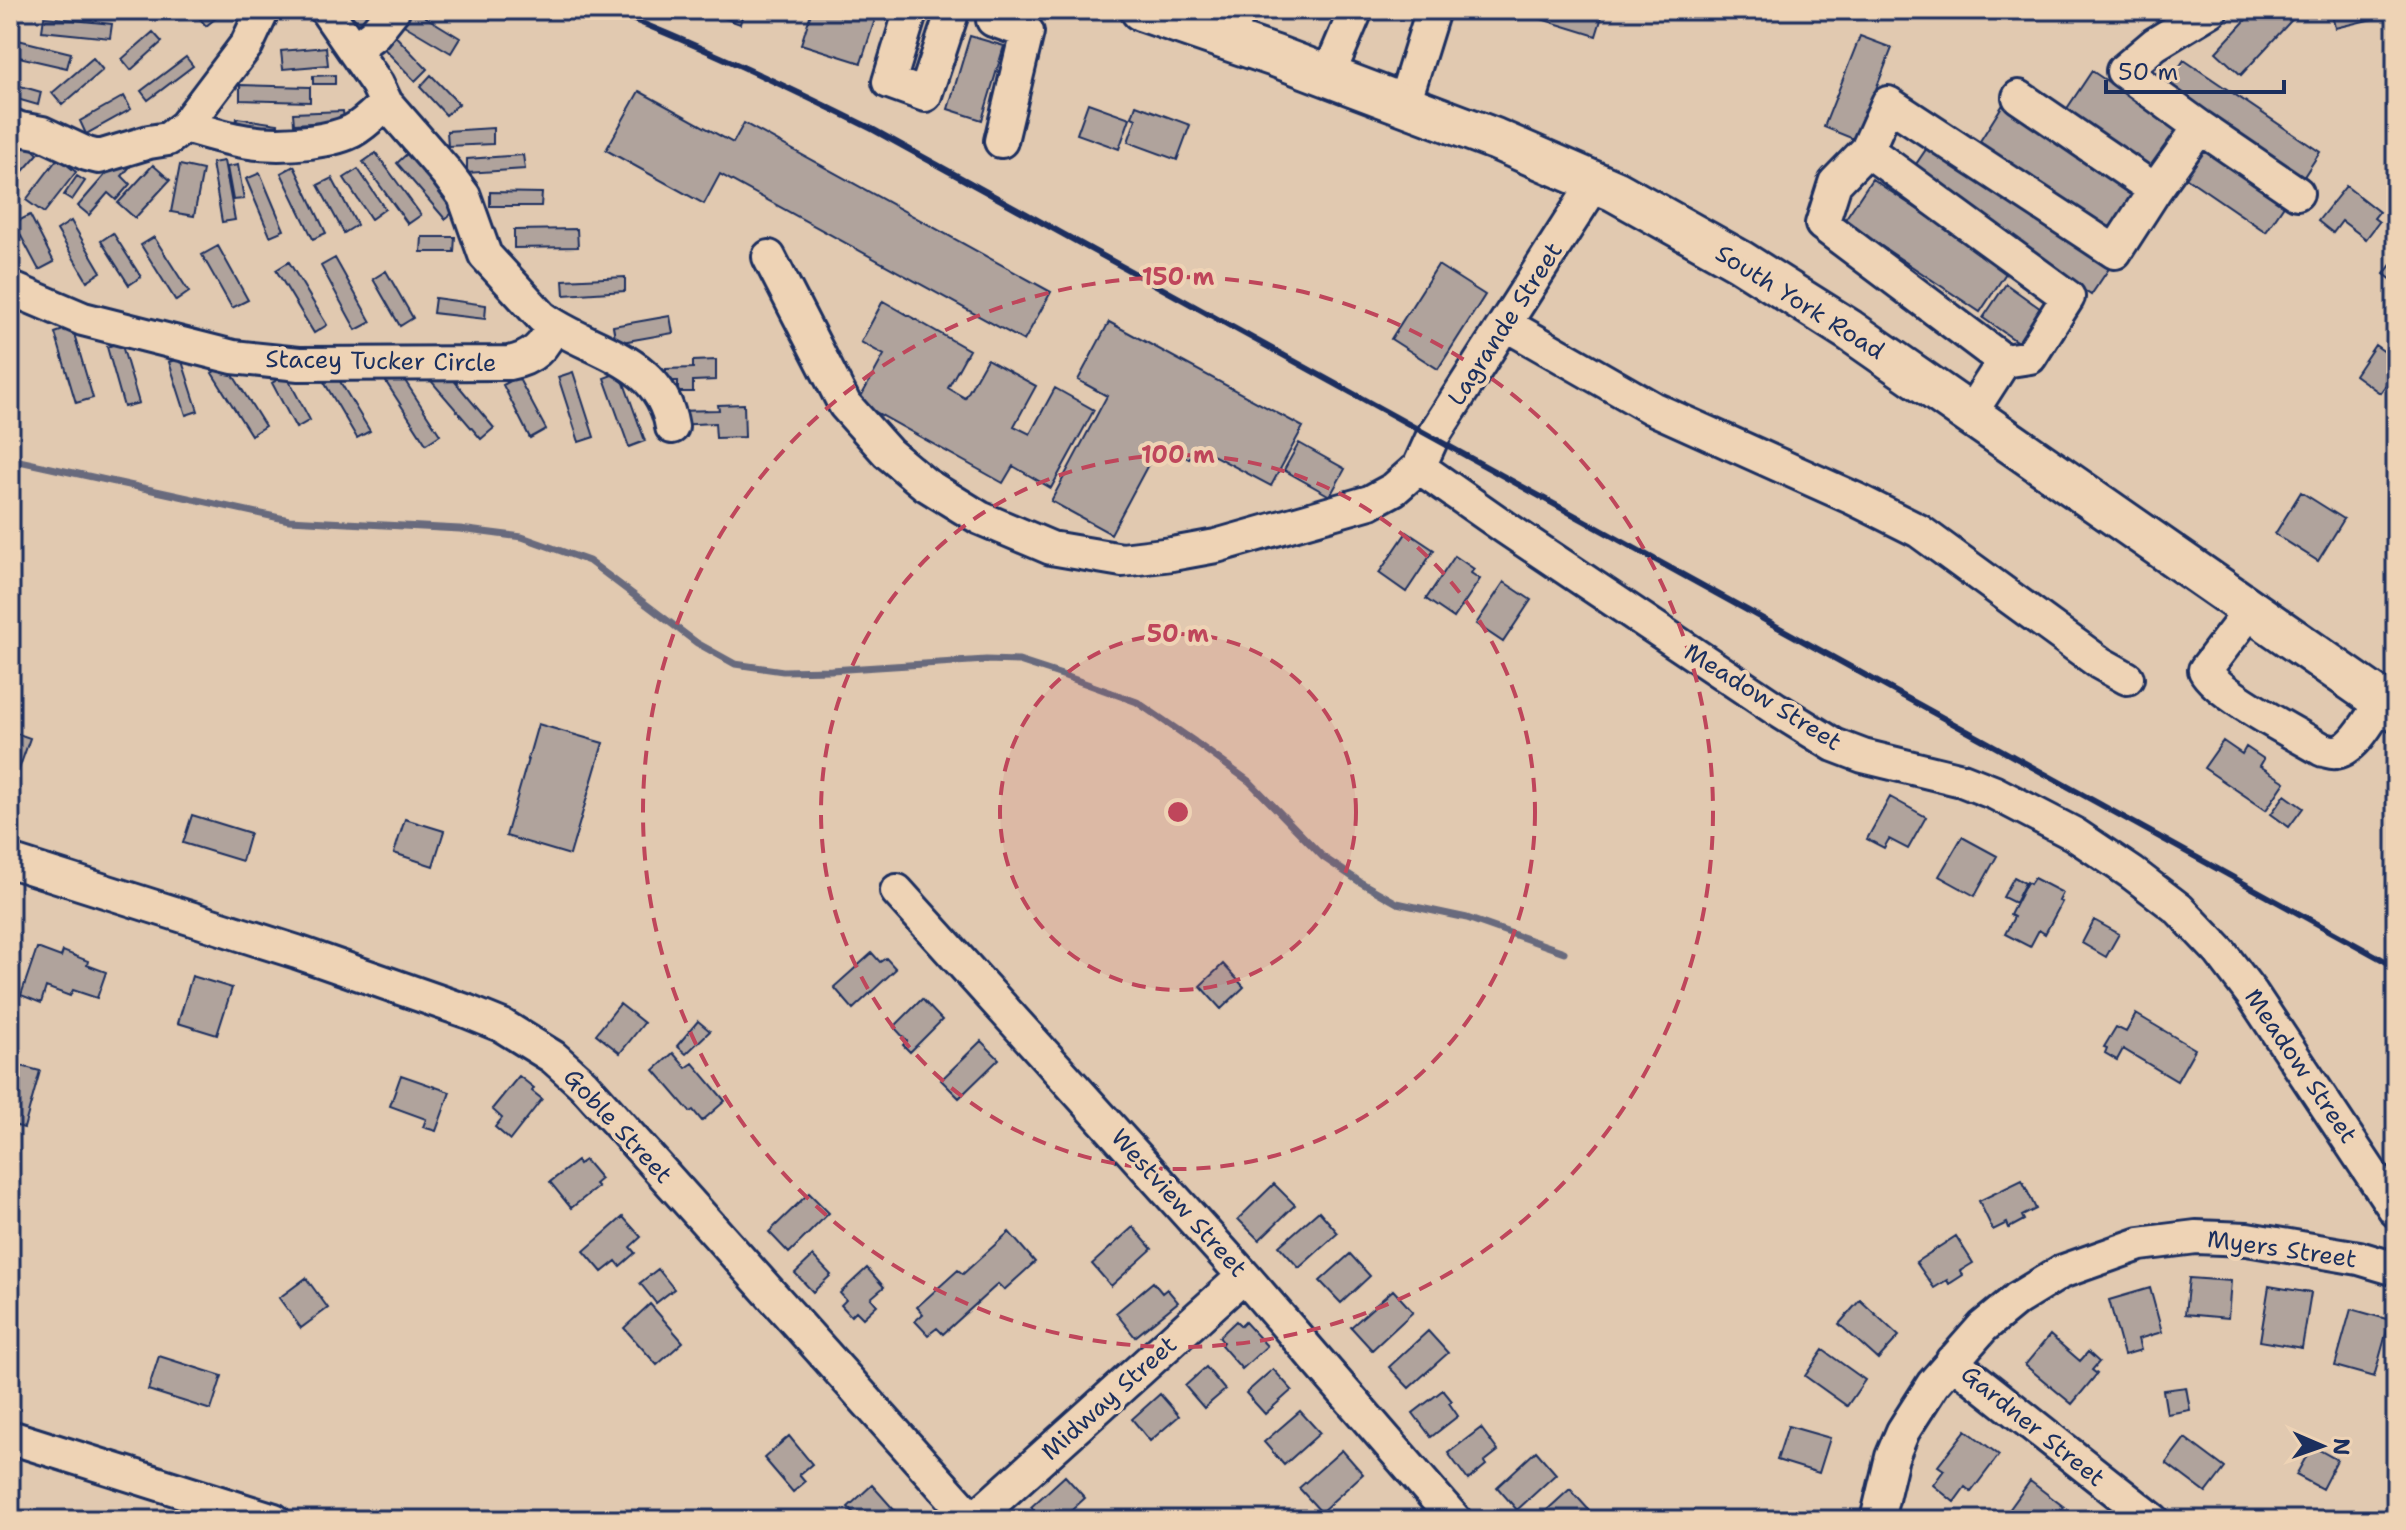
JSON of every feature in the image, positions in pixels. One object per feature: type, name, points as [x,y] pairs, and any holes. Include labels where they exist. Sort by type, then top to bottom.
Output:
[{"type":"main road","name":"South York Road","points":[[1160,13],[1234,25],[1328,76],[1495,139],[1615,191],[1740,261],[1849,330],[2389,706]]},
{"type":"street","points":[[10,125],[42,133],[99,157],[168,139],[185,126],[247,44],[263,10]]},
{"type":"street","points":[[326,10],[377,84],[386,103],[464,196],[485,255],[552,325],[617,357],[648,380],[666,403],[672,427]]},
{"type":"street","points":[[354,49],[374,34],[393,10]]},
{"type":"street","points":[[911,10],[889,82],[925,95],[953,10]]},
{"type":"street","points":[[962,10],[995,15],[1027,32],[1001,141]]},
{"type":"street","points":[[1328,76],[1356,10]]},
{"type":"street","points":[[1404,103],[1433,10]]},
{"type":"street","points":[[2211,10],[2155,44],[2123,71],[2297,193]]},
{"type":"street","points":[[2019,97],[2155,190]]},
{"type":"street","points":[[185,126],[237,142],[279,146],[326,140],[351,131],[386,103]]},
{"type":"street","points":[[1867,150],[2068,297],[2030,357],[2004,361],[1822,224],[1835,183],[1867,150],[1888,103],[2115,252],[2200,127]]},
{"type":"street","name":"Lagrande Street","points":[[1419,467],[1433,436],[1595,183]]},
{"type":"street","points":[[769,257],[845,405],[888,453],[925,484],[980,518],[1051,548],[1122,560],[1216,546],[1370,502],[1394,489],[1419,467]]},
{"type":"street","name":"Stacey Tucker Circle","points":[[10,288],[83,319],[233,357],[299,364],[509,363],[521,361],[542,347],[552,325]]},
{"type":"street","points":[[1505,324],[1652,408],[1919,531],[2100,663],[2127,678]]},
{"type":"street","points":[[1970,414],[2004,361]]},
{"type":"street","name":"Meadow Street","points":[[1419,467],[1834,745],[1863,756],[1962,780],[1995,793],[2074,834],[2156,891],[2179,909],[2220,952],[2252,994],[2396,1211]]},
{"type":"street","points":[[2251,610],[2205,670],[2225,691],[2323,750],[2335,753],[2347,749],[2389,706]]},
{"type":"street","name":"Goble Street","points":[[10,861],[297,952],[466,1011],[503,1026],[553,1057],[583,1084],[973,1520]]},
{"type":"street","name":"Westview Street","points":[[897,891],[1244,1276],[1455,1520]]},
{"type":"street","name":"Myers Street","points":[[1877,1520],[1892,1457],[1903,1431],[1933,1384],[1983,1327],[2017,1299],[2061,1272],[2140,1244],[2196,1237],[2247,1239],[2359,1258],[2396,1269]]},
{"type":"street","name":"Midway Street","points":[[973,1520],[1244,1276]]},
{"type":"street","name":"Gardner Street","points":[[1952,1361],[2153,1520]]},
{"type":"street","points":[[10,1437],[274,1520]]},
{"type":"building","points":[[193,10],[226,10],[206,26]]},
{"type":"building","points":[[346,10],[363,10],[371,17],[362,26]]},
{"type":"building","points":[[403,10],[414,10],[460,38],[451,53],[397,21]]},
{"type":"building","points":[[702,10],[744,10],[740,24]]},
{"type":"building","points":[[812,10],[878,10],[861,63],[801,44]]},
{"type":"building","points":[[1512,10],[1604,10],[1596,36]]},
{"type":"building","points":[[2255,10],[2301,10],[2241,75],[2216,52]]},
{"type":"building","points":[[2331,10],[2388,10],[2389,15],[2335,28]]},
{"type":"building","points":[[44,17],[112,24],[110,38],[42,31]]},
{"type":"building","points":[[385,25],[427,69],[415,81],[373,37]]},
{"type":"building","points":[[153,32],[162,42],[131,70],[122,59]]},
{"type":"building","points":[[970,36],[1004,46],[982,120],[948,109]]},
{"type":"building","points":[[1860,36],[1892,48],[1856,140],[1824,127]]},
{"type":"building","points":[[10,38],[71,53],[67,68],[10,55]]},
{"type":"building","points":[[326,47],[328,65],[283,69],[281,51]]},
{"type":"building","points":[[186,57],[193,66],[148,100],[141,91]]},
{"type":"building","points":[[93,58],[103,70],[62,105],[52,93]]},
{"type":"building","points":[[2184,60],[2320,152],[2301,181],[2165,89]]},
{"type":"building","points":[[2092,71],[2183,132],[2155,174],[2064,113]]},
{"type":"building","points":[[335,75],[335,84],[313,84],[313,76]]},
{"type":"building","points":[[431,75],[459,104],[446,115],[420,87]]},
{"type":"building","points":[[10,83],[41,92],[38,105],[10,97]]},
{"type":"building","points":[[240,85],[310,87],[310,102],[240,100]]},
{"type":"building","points":[[639,91],[733,143],[744,123],[1051,292],[1024,341],[720,174],[704,204],[606,150]]},
{"type":"building","points":[[124,96],[131,109],[86,134],[80,121]]},
{"type":"building","points":[[1088,103],[1130,118],[1119,149],[1077,134]]},
{"type":"building","points":[[2004,103],[2141,195],[2113,237],[1977,146]]},
{"type":"building","points":[[1136,105],[1190,125],[1177,160],[1128,142],[1136,119],[1132,117]]},
{"type":"building","points":[[343,111],[344,121],[294,124],[293,113]]},
{"type":"building","points":[[237,118],[278,124],[276,137],[235,131]]},
{"type":"building","points":[[493,128],[493,144],[448,146],[447,131]]},
{"type":"building","points":[[20,137],[38,154],[10,186],[10,149]]},
{"type":"building","points":[[1929,145],[2110,267],[2091,295],[1910,173]]},
{"type":"building","points":[[2205,146],[2287,201],[2266,232],[2184,176]]},
{"type":"building","points":[[409,152],[457,209],[445,219],[397,163]]},
{"type":"building","points":[[124,153],[134,162],[122,176],[130,184],[116,200],[108,193],[89,215],[78,206]]},
{"type":"building","points":[[376,153],[421,215],[408,224],[363,162]]},
{"type":"building","points":[[523,155],[525,169],[467,173],[467,159]]},
{"type":"building","points":[[58,158],[76,172],[44,213],[26,200]]},
{"type":"building","points":[[224,161],[235,220],[222,222],[212,163]]},
{"type":"building","points":[[153,165],[170,180],[135,218],[118,203]]},
{"type":"building","points":[[180,165],[203,170],[194,216],[171,212]]},
{"type":"building","points":[[238,165],[244,199],[233,200],[227,167]]},
{"type":"building","points":[[294,166],[326,233],[313,239],[281,173]]},
{"type":"building","points":[[358,169],[385,209],[371,219],[344,178]]},
{"type":"building","points":[[260,173],[284,230],[270,236],[246,179]]},
{"type":"building","points":[[77,176],[85,181],[72,200],[64,195]]},
{"type":"building","points":[[332,178],[357,225],[344,233],[318,185]]},
{"type":"building","points":[[1872,179],[2008,270],[1980,312],[1844,221]]},
{"type":"building","points":[[2346,186],[2379,212],[2374,218],[2379,222],[2366,239],[2342,221],[2333,233],[2318,221]]},
{"type":"building","points":[[490,192],[542,193],[541,206],[490,206]]},
{"type":"building","points":[[30,215],[54,262],[39,270],[14,223]]},
{"type":"building","points":[[71,221],[101,272],[87,281],[57,230]]},
{"type":"building","points":[[577,229],[578,247],[514,248],[514,230]]},
{"type":"building","points":[[113,233],[141,277],[129,285],[101,241]]},
{"type":"building","points":[[154,237],[189,292],[176,301],[141,245]]},
{"type":"building","points":[[422,237],[455,237],[454,252],[421,252]]},
{"type":"building","points":[[218,246],[248,300],[232,308],[202,255]]},
{"type":"building","points":[[335,258],[371,322],[356,330],[321,266]]},
{"type":"building","points":[[2396,258],[2396,283],[2384,274]]},
{"type":"building","points":[[289,262],[327,325],[314,333],[276,270]]},
{"type":"building","points":[[1438,265],[1485,295],[1438,369],[1391,339]]},
{"type":"building","points":[[386,271],[413,318],[400,326],[373,279]]},
{"type":"building","points":[[625,277],[625,291],[564,295],[563,280]]},
{"type":"building","points":[[2006,284],[2048,314],[2025,347],[1983,318]]},
{"type":"building","points":[[435,298],[486,305],[485,319],[433,313]]},
{"type":"building","points":[[883,301],[969,350],[948,388],[965,398],[987,359],[1036,386],[1014,426],[1030,434],[1055,388],[1094,410],[1051,488],[1013,466],[1003,483],[858,402],[884,355],[861,342]]},
{"type":"building","points":[[670,316],[673,333],[616,343],[613,326]]},
{"type":"building","points":[[1109,322],[1303,427],[1271,486],[1196,446],[1189,459],[1159,444],[1111,534],[1051,501],[1107,396],[1078,380]]},
{"type":"building","points":[[72,327],[93,398],[76,403],[55,333]]},
{"type":"building","points":[[121,342],[139,403],[124,407],[107,347]]},
{"type":"building","points":[[2375,345],[2396,360],[2396,371],[2380,393],[2355,375]]},
{"type":"building","points":[[181,358],[198,411],[186,415],[169,362]]},
{"type":"building","points":[[716,360],[716,380],[693,381],[693,392],[678,392],[678,381],[666,381],[666,369],[693,368],[693,361]]},
{"type":"building","points":[[226,364],[265,426],[251,435],[212,373]]},
{"type":"building","points":[[446,371],[494,428],[481,439],[432,382]]},
{"type":"building","points":[[573,372],[594,437],[579,442],[558,377]]},
{"type":"building","points":[[620,372],[645,441],[629,447],[604,378]]},
{"type":"building","points":[[400,373],[440,435],[426,444],[386,382]]},
{"type":"building","points":[[286,375],[310,420],[296,428],[272,383]]},
{"type":"building","points":[[336,375],[370,431],[357,438],[324,382]]},
{"type":"building","points":[[518,377],[546,429],[530,438],[503,385]]},
{"type":"building","points":[[744,404],[745,437],[716,438],[715,423],[674,425],[673,411],[719,410],[718,405]]},
{"type":"building","points":[[1299,443],[1345,469],[1330,496],[1284,470]]},
{"type":"building","points":[[2301,492],[2344,519],[2318,561],[2275,534]]},
{"type":"building","points":[[1407,532],[1434,550],[1406,592],[1379,573]]},
{"type":"building","points":[[1455,556],[1474,569],[1471,573],[1480,579],[1454,618],[1426,599]]},
{"type":"building","points":[[1504,582],[1531,600],[1503,642],[1476,624]]},
{"type":"building","points":[[538,724],[603,743],[570,855],[506,836]]},
{"type":"building","points":[[10,731],[30,738],[18,772],[10,769]]},
{"type":"building","points":[[2223,741],[2242,754],[2246,747],[2264,759],[2260,766],[2285,782],[2266,810],[2204,768]]},
{"type":"building","points":[[2285,795],[2303,808],[2289,827],[2271,814]]},
{"type":"building","points":[[1890,797],[1926,817],[1908,849],[1889,839],[1884,848],[1867,839]]},
{"type":"building","points":[[192,815],[250,833],[242,861],[183,843]]},
{"type":"building","points":[[405,819],[444,831],[433,866],[394,853]]},
{"type":"building","points":[[1962,837],[1997,856],[1975,896],[1939,876]]},
{"type":"building","points":[[2014,877],[2025,883],[2015,903],[2003,897]]},
{"type":"building","points":[[2034,878],[2063,893],[2059,901],[2062,902],[2045,934],[2039,930],[2030,947],[2005,934],[2014,917],[2010,915],[2027,882],[2030,884]]},
{"type":"building","points":[[2094,920],[2119,934],[2106,957],[2082,943]]},
{"type":"building","points":[[37,948],[61,957],[63,951],[106,972],[97,998],[73,990],[70,996],[46,987],[41,1003],[21,995]]},
{"type":"building","points":[[872,953],[880,962],[886,958],[896,969],[853,1009],[834,987]]},
{"type":"building","points":[[1223,964],[1244,987],[1221,1009],[1200,986]]},
{"type":"building","points":[[192,976],[232,988],[217,1035],[178,1023]]},
{"type":"building","points":[[922,999],[942,1020],[910,1052],[903,1045],[907,1041],[894,1027]]},
{"type":"building","points":[[620,1004],[644,1023],[620,1053],[596,1034]]},
{"type":"building","points":[[2136,1014],[2195,1049],[2177,1081],[2123,1049],[2117,1060],[2105,1053],[2107,1048],[2104,1047],[2116,1027],[2126,1032]]},
{"type":"building","points":[[698,1021],[710,1031],[686,1054],[677,1046]]},
{"type":"building","points":[[981,1041],[999,1059],[959,1098],[941,1080]]},
{"type":"building","points":[[673,1053],[686,1068],[693,1063],[725,1101],[702,1121],[693,1110],[690,1112],[654,1070]]},
{"type":"building","points":[[10,1063],[40,1071],[24,1128],[10,1124]]},
{"type":"building","points":[[401,1075],[450,1092],[436,1131],[423,1127],[426,1119],[390,1106]]},
{"type":"building","points":[[519,1076],[542,1099],[510,1140],[495,1127],[502,1118],[492,1109]]},
{"type":"building","points":[[585,1160],[601,1179],[595,1184],[598,1187],[571,1208],[550,1182],[577,1161],[579,1164]]},
{"type":"building","points":[[2022,1180],[2036,1209],[2009,1228],[2007,1223],[1993,1230],[1979,1201]]},
{"type":"building","points":[[1274,1184],[1295,1205],[1259,1240],[1238,1219]]},
{"type":"building","points":[[809,1193],[829,1213],[789,1253],[769,1232]]},
{"type":"building","points":[[1319,1211],[1338,1233],[1299,1268],[1279,1246]]},
{"type":"building","points":[[623,1217],[641,1237],[630,1247],[635,1253],[620,1266],[616,1261],[602,1272],[584,1251]]},
{"type":"building","points":[[1133,1227],[1152,1249],[1111,1286],[1092,1264]]},
{"type":"building","points":[[1009,1232],[1035,1262],[1004,1290],[998,1284],[943,1334],[937,1328],[928,1335],[915,1321],[923,1314],[917,1307],[958,1270],[963,1274]]},
{"type":"building","points":[[1956,1236],[1973,1263],[1960,1271],[1963,1275],[1949,1284],[1947,1280],[1934,1288],[1916,1262]]},
{"type":"building","points":[[1350,1254],[1370,1276],[1341,1303],[1320,1281]]},
{"type":"building","points":[[813,1256],[831,1275],[813,1292],[795,1273]]},
{"type":"building","points":[[867,1268],[884,1287],[871,1298],[877,1305],[863,1318],[856,1311],[851,1316],[841,1305],[846,1300],[840,1293]]},
{"type":"building","points":[[658,1269],[674,1289],[656,1303],[640,1283]]},
{"type":"building","points":[[306,1278],[328,1308],[301,1328],[279,1298]]},
{"type":"building","points":[[2189,1278],[2231,1281],[2228,1318],[2185,1314]]},
{"type":"building","points":[[1153,1282],[1162,1293],[1167,1289],[1178,1302],[1135,1337],[1116,1313]]},
{"type":"building","points":[[2269,1286],[2311,1293],[2302,1348],[2260,1341]]},
{"type":"building","points":[[2150,1288],[2162,1332],[2138,1339],[2141,1350],[2124,1355],[2109,1300]]},
{"type":"building","points":[[1393,1290],[1413,1312],[1372,1350],[1351,1327]]},
{"type":"building","points":[[1860,1300],[1899,1336],[1878,1359],[1839,1324]]},
{"type":"building","points":[[650,1304],[683,1342],[657,1365],[624,1328]]},
{"type":"building","points":[[2351,1309],[2390,1320],[2374,1377],[2335,1366]]},
{"type":"building","points":[[1236,1321],[1241,1326],[1245,1322],[1267,1346],[1242,1369],[1221,1345],[1223,1342],[1219,1337]]},
{"type":"building","points":[[1428,1331],[1448,1353],[1409,1388],[1389,1367]]},
{"type":"building","points":[[2050,1335],[2080,1361],[2088,1352],[2099,1362],[2092,1370],[2097,1374],[2072,1404],[2025,1365]]},
{"type":"building","points":[[1823,1350],[1865,1380],[1847,1406],[1805,1376]]},
{"type":"building","points":[[159,1356],[222,1376],[211,1410],[148,1390]]},
{"type":"building","points":[[1206,1367],[1225,1390],[1204,1408],[1185,1386]]},
{"type":"building","points":[[1273,1369],[1292,1390],[1265,1414],[1246,1393]]},
{"type":"building","points":[[2186,1387],[2190,1410],[2167,1414],[2163,1390]]},
{"type":"building","points":[[1443,1390],[1458,1416],[1431,1437],[1413,1413]]},
{"type":"building","points":[[1160,1394],[1179,1416],[1150,1441],[1132,1419]]},
{"type":"building","points":[[1300,1411],[1320,1433],[1284,1465],[1264,1442]]},
{"type":"building","points":[[1788,1426],[1830,1438],[1819,1473],[1777,1460]]},
{"type":"building","points":[[1481,1428],[1498,1451],[1468,1480],[1448,1453]]},
{"type":"building","points":[[1966,1430],[1999,1455],[1971,1492],[1965,1487],[1954,1502],[1933,1485],[1944,1470],[1938,1466]]},
{"type":"building","points":[[789,1436],[812,1464],[799,1475],[805,1482],[793,1492],[764,1458]]},
{"type":"building","points":[[2185,1438],[2225,1468],[2206,1493],[2166,1463]]},
{"type":"building","points":[[2312,1446],[2337,1460],[2322,1489],[2296,1475]]},
{"type":"building","points":[[1342,1450],[1363,1474],[1321,1512],[1299,1488]]},
{"type":"building","points":[[1536,1451],[1556,1474],[1517,1510],[1497,1487]]},
{"type":"building","points":[[1065,1476],[1085,1498],[1061,1520],[1042,1520],[1031,1507]]},
{"type":"building","points":[[2030,1481],[2064,1507],[2054,1520],[2008,1520],[2004,1517]]},
{"type":"building","points":[[872,1485],[903,1520],[860,1520],[848,1507]]},
{"type":"building","points":[[1570,1489],[1598,1520],[1536,1520]]},
{"type":"waterway","points":[[10,459],[289,520],[460,529],[522,537],[589,561],[697,643],[735,664],[783,671],[1019,661],[1137,702],[1250,782],[1323,857],[1397,903],[1467,918],[1564,952]]},
{"type":"railway","points":[[609,10],[742,66],[872,129],[2396,967]]}]
